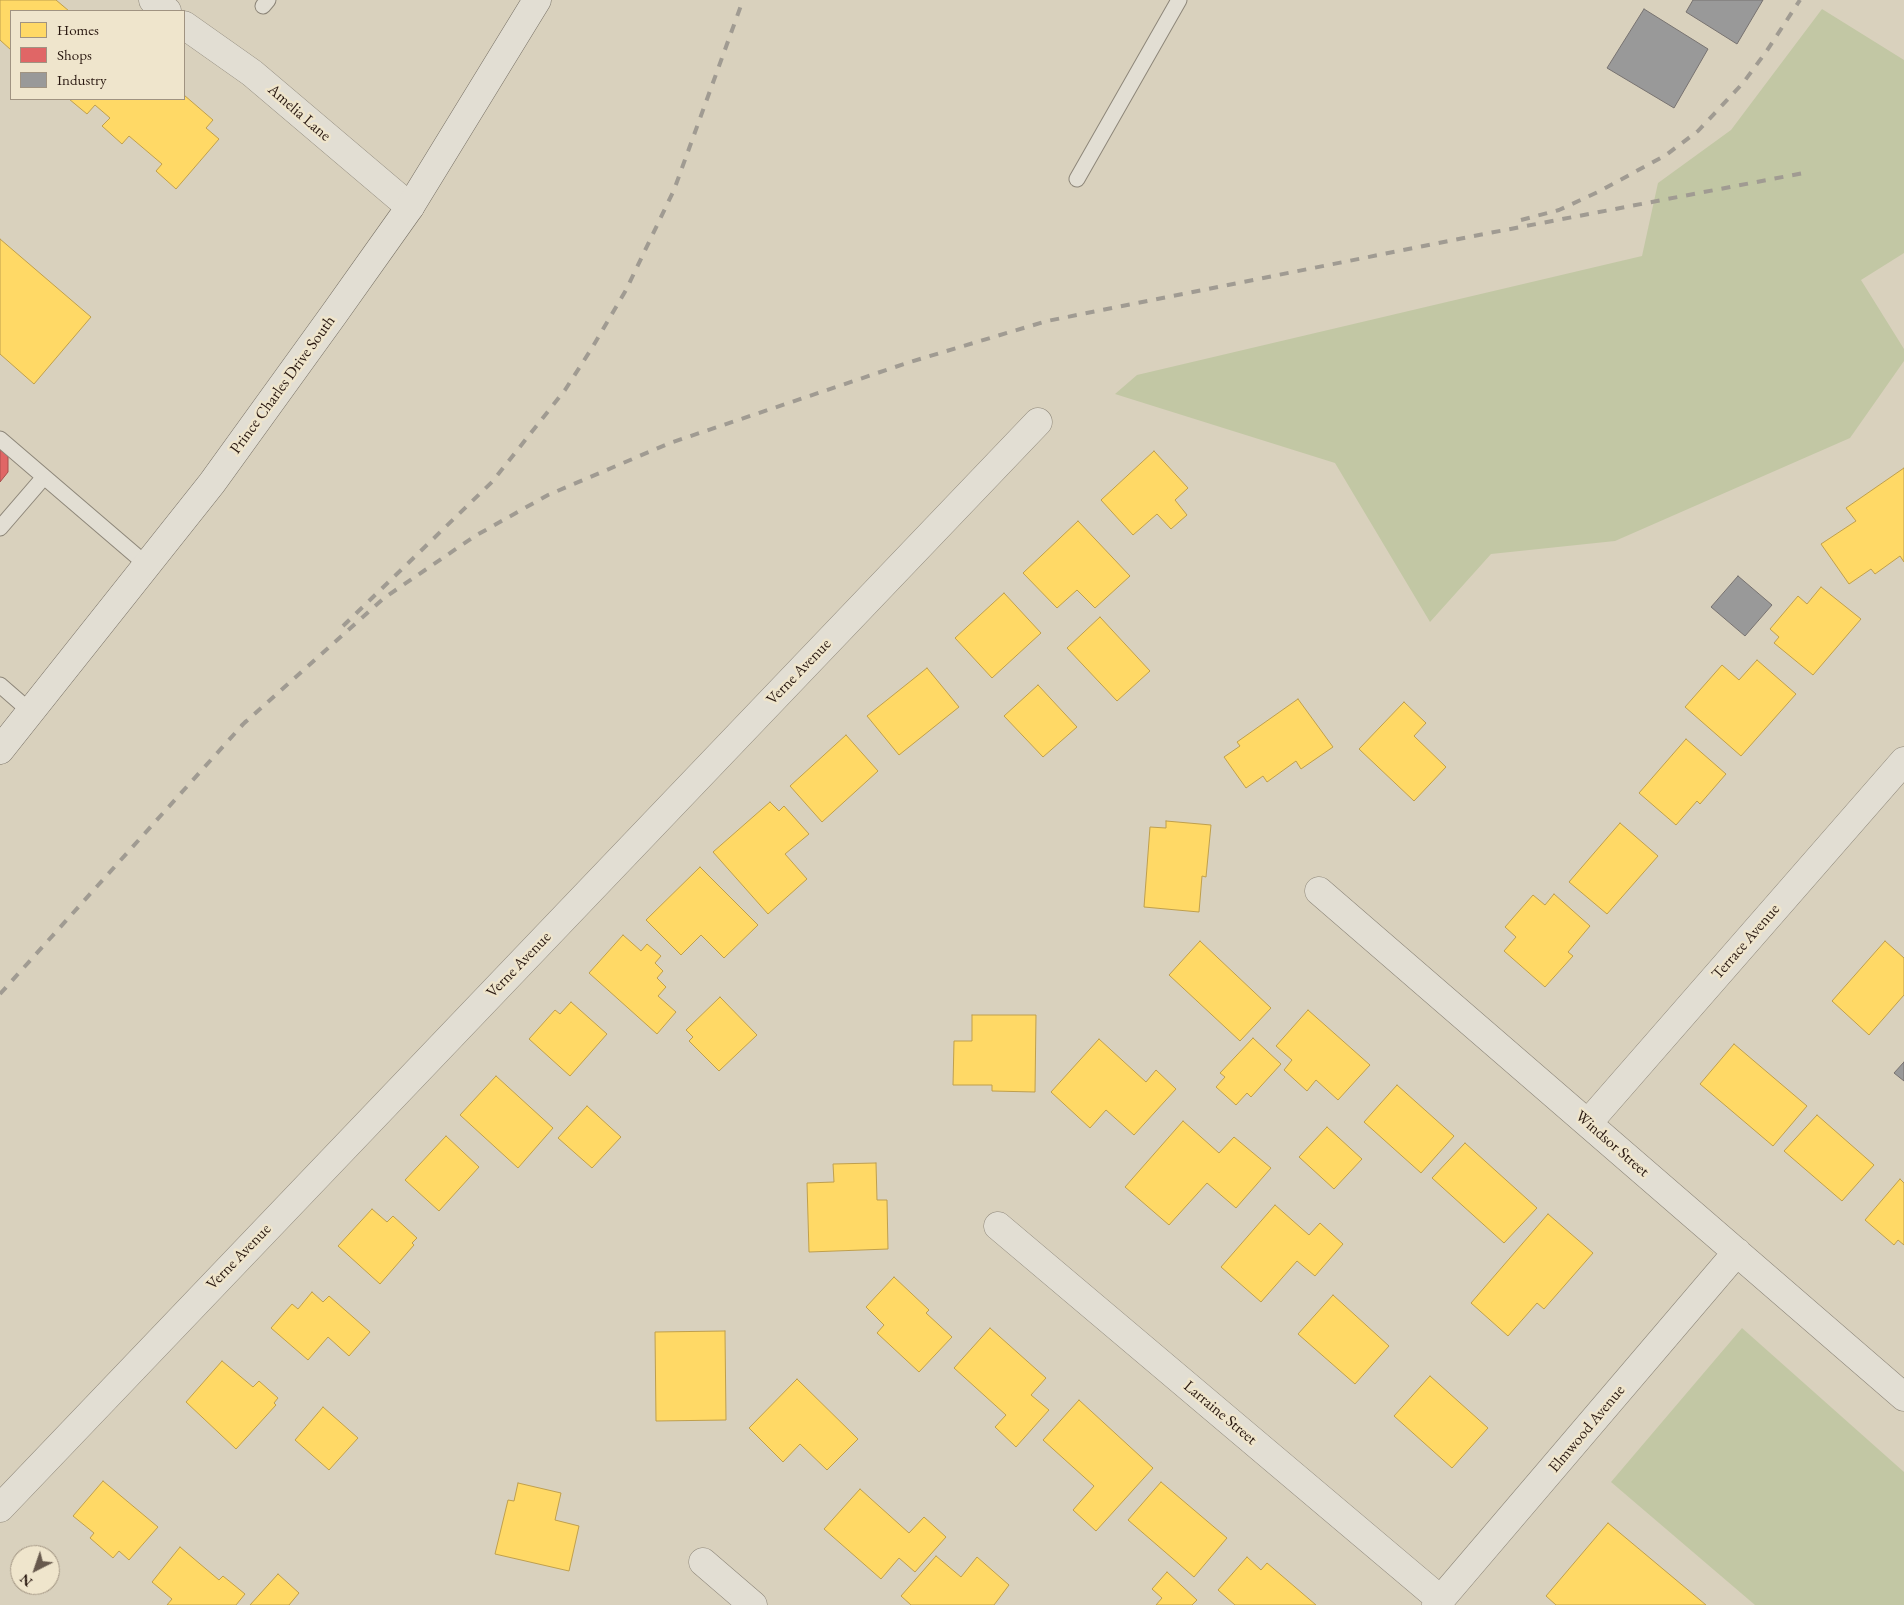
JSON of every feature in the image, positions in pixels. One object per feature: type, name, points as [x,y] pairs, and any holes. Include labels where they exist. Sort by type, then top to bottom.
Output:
[{"type":"street","points":[[153,0],[166,10]]},
{"type":"street","name":"Prince Charles Drive South","points":[[0,750],[217,475],[410,207],[537,0]]},
{"type":"street","name":"Amelia Lane","points":[[185,26],[252,72],[410,207]]},
{"type":"street","name":"Verne Avenue","points":[[0,1508],[1038,422]]},
{"type":"street","name":"Terrace Avenue","points":[[1588,1123],[1904,761]]},
{"type":"street","name":"Windsor Street","points":[[1319,891],[1904,1397]]},
{"type":"street","name":"Larraine Street","points":[[998,1226],[1439,1602]]},
{"type":"street","name":"Elmwood Avenue","points":[[1439,1602],[1737,1252]]},
{"type":"street","points":[[703,1562],[753,1605]]},
{"type":"lane","points":[[1077,179],[1179,0]]},
{"type":"lane","points":[[0,439],[147,565]]},
{"type":"lane","points":[[0,528],[44,477]]},
{"type":"lane","points":[[0,685],[31,712]]},
{"type":"green space","points":[[1822,9],[1904,60],[1904,253],[1861,280],[1904,349],[1904,361],[1850,438],[1615,541],[1491,554],[1430,622],[1335,463],[1115,394],[1137,375],[1642,256],[1658,183],[1731,130]]},
{"type":"green space","points":[[1742,1328],[1904,1472],[1904,1605],[1755,1605],[1611,1482]]},
{"type":"building: Homes","points":[[0,0],[56,0],[68,10],[10,10],[10,49],[0,40]]},
{"type":"building: Homes","points":[[185,96],[213,120],[206,128],[219,139],[176,189],[156,171],[162,164],[129,136],[122,144],[102,126],[110,118],[95,105],[87,114],[70,100],[185,100]]},
{"type":"building: Homes","points":[[0,239],[91,317],[34,384],[0,354]]},
{"type":"building: Homes","points":[[1154,451],[1188,488],[1175,500],[1187,515],[1171,529],[1157,514],[1133,535],[1101,500]]},
{"type":"building: Homes","points":[[1904,468],[1904,562],[1900,556],[1875,574],[1871,569],[1849,584],[1821,544],[1856,521],[1846,508]]},
{"type":"building: Homes","points":[[1078,521],[1130,576],[1095,608],[1077,590],[1057,608],[1023,573]]},
{"type":"building: Homes","points":[[1821,587],[1861,619],[1813,675],[1774,643],[1779,637],[1770,629],[1798,596],[1807,604]]},
{"type":"building: Homes","points":[[1004,593],[1041,633],[992,678],[955,638]]},
{"type":"building: Homes","points":[[1100,617],[1150,671],[1117,701],[1067,648]]},
{"type":"building: Homes","points":[[1757,660],[1796,694],[1741,756],[1685,707],[1722,665],[1739,680]]},
{"type":"building: Homes","points":[[927,668],[959,707],[899,755],[867,716]]},
{"type":"building: Homes","points":[[1038,685],[1077,727],[1043,757],[1004,716]]},
{"type":"building: Homes","points":[[1298,699],[1333,747],[1301,769],[1296,761],[1267,782],[1263,776],[1246,788],[1224,757],[1240,746],[1237,742]]},
{"type":"building: Homes","points":[[1404,702],[1426,723],[1414,736],[1446,767],[1414,801],[1359,749]]},
{"type":"building: Homes","points":[[846,735],[878,771],[822,822],[790,786]]},
{"type":"building: Homes","points":[[1686,739],[1726,774],[1700,804],[1697,801],[1676,825],[1639,793]]},
{"type":"building: Homes","points":[[770,802],[779,811],[784,806],[809,834],[785,854],[807,879],[768,914],[713,852]]},
{"type":"building: Homes","points":[[1166,821],[1211,825],[1206,877],[1202,876],[1199,912],[1144,907],[1150,827],[1166,828]]},
{"type":"building: Homes","points":[[1620,823],[1658,856],[1607,914],[1569,882]]},
{"type":"building: Homes","points":[[700,867],[758,925],[724,958],[701,935],[681,955],[646,920]]},
{"type":"building: Homes","points":[[1554,894],[1590,926],[1568,952],[1573,956],[1545,987],[1504,951],[1516,937],[1505,927],[1533,895],[1545,905]]},
{"type":"building: Homes","points":[[623,935],[641,951],[647,944],[661,956],[655,963],[663,971],[657,978],[666,987],[658,996],[676,1012],[657,1034],[589,973]]},
{"type":"building: Homes","points":[[1200,941],[1271,1008],[1240,1041],[1169,975]]},
{"type":"building: Homes","points":[[1885,941],[1904,958],[1904,995],[1869,1035],[1832,1001]]},
{"type":"building: Homes","points":[[720,997],[757,1035],[719,1071],[689,1041],[693,1037],[686,1030]]},
{"type":"building: Homes","points":[[571,1002],[607,1034],[570,1076],[529,1039],[555,1010],[560,1014]]},
{"type":"building: Homes","points":[[1308,1010],[1370,1065],[1338,1100],[1316,1080],[1307,1091],[1284,1070],[1292,1060],[1276,1046]]},
{"type":"building: Homes","points":[[972,1015],[1036,1015],[1035,1092],[992,1091],[992,1085],[953,1085],[954,1041],[972,1041]]},
{"type":"building: Homes","points":[[1253,1038],[1281,1064],[1251,1097],[1247,1093],[1236,1105],[1216,1087],[1225,1077],[1220,1073]]},
{"type":"building: Homes","points":[[1099,1039],[1146,1082],[1156,1070],[1176,1089],[1134,1135],[1106,1110],[1090,1128],[1051,1092]]},
{"type":"building: Homes","points":[[1734,1044],[1807,1106],[1773,1146],[1700,1084]]},
{"type":"building: Homes","points":[[496,1076],[553,1128],[518,1168],[460,1115]]},
{"type":"building: Homes","points":[[1397,1085],[1454,1136],[1421,1173],[1364,1122]]},
{"type":"building: Homes","points":[[587,1106],[621,1137],[592,1168],[558,1138]]},
{"type":"building: Homes","points":[[1817,1115],[1874,1165],[1842,1201],[1784,1151]]},
{"type":"building: Homes","points":[[1183,1121],[1219,1153],[1234,1137],[1271,1168],[1236,1208],[1207,1183],[1169,1225],[1125,1187]]},
{"type":"building: Homes","points":[[1327,1127],[1362,1159],[1334,1189],[1299,1157]]},
{"type":"building: Homes","points":[[446,1136],[479,1167],[439,1211],[405,1180]]},
{"type":"building: Homes","points":[[1465,1143],[1537,1208],[1504,1243],[1432,1178]]},
{"type":"building: Homes","points":[[876,1163],[877,1200],[887,1200],[888,1249],[809,1252],[807,1183],[834,1182],[833,1164]]},
{"type":"building: Homes","points":[[1900,1179],[1904,1183],[1904,1245],[1898,1240],[1894,1245],[1865,1220]]},
{"type":"building: Homes","points":[[1275,1205],[1309,1235],[1320,1223],[1343,1244],[1315,1276],[1297,1261],[1261,1302],[1221,1267]]},
{"type":"building: Homes","points":[[372,1209],[387,1222],[393,1216],[417,1238],[412,1243],[414,1245],[380,1284],[338,1246]]},
{"type":"building: Homes","points":[[1548,1214],[1593,1253],[1544,1309],[1537,1303],[1508,1336],[1471,1303]]},
{"type":"building: Homes","points":[[894,1277],[929,1310],[926,1313],[952,1337],[919,1372],[877,1333],[884,1325],[866,1307]]},
{"type":"building: Homes","points":[[312,1292],[323,1302],[329,1296],[370,1332],[349,1356],[328,1337],[308,1360],[271,1328],[292,1304],[298,1309]]},
{"type":"building: Homes","points":[[1333,1295],[1389,1346],[1355,1384],[1298,1334]]},
{"type":"building: Homes","points":[[990,1328],[1046,1378],[1031,1395],[1049,1410],[1016,1447],[995,1427],[1006,1415],[954,1368]]},
{"type":"building: Homes","points":[[725,1331],[726,1420],[656,1421],[655,1332]]},
{"type":"building: Homes","points":[[222,1361],[253,1387],[259,1381],[278,1398],[274,1403],[276,1405],[236,1449],[186,1402]]},
{"type":"building: Homes","points":[[1430,1376],[1488,1428],[1452,1468],[1394,1416]]},
{"type":"building: Homes","points":[[797,1379],[858,1439],[827,1470],[800,1444],[783,1462],[749,1428]]},
{"type":"building: Homes","points":[[1079,1400],[1153,1468],[1096,1531],[1073,1510],[1094,1486],[1043,1440]]},
{"type":"building: Homes","points":[[323,1407],[358,1438],[329,1470],[295,1440]]},
{"type":"building: Homes","points":[[103,1481],[158,1527],[129,1560],[119,1551],[113,1558],[90,1538],[94,1533],[73,1516]]},
{"type":"building: Homes","points":[[1161,1482],[1227,1538],[1194,1577],[1128,1520]]},
{"type":"building: Homes","points":[[518,1483],[561,1493],[555,1520],[579,1526],[569,1571],[495,1554],[508,1500],[514,1501]]},
{"type":"building: Homes","points":[[860,1489],[909,1533],[924,1517],[946,1537],[915,1572],[899,1558],[881,1579],[824,1529]]},
{"type":"building: Homes","points":[[1608,1523],[1706,1605],[1556,1605],[1546,1596]]},
{"type":"building: Homes","points":[[180,1547],[219,1580],[223,1576],[245,1594],[236,1605],[167,1605],[172,1599],[152,1582]]},
{"type":"building: Homes","points":[[936,1556],[961,1577],[977,1557],[1009,1585],[994,1605],[911,1605],[901,1596]]},
{"type":"building: Homes","points":[[1247,1557],[1261,1570],[1267,1563],[1316,1605],[1235,1605],[1218,1590]]},
{"type":"building: Homes","points":[[1167,1572],[1197,1600],[1192,1605],[1156,1605],[1162,1598],[1152,1589]]},
{"type":"building: Homes","points":[[278,1574],[299,1593],[289,1605],[250,1605]]},
{"type":"building: Shops","points":[[0,445],[8,452],[8,472],[0,482]]},
{"type":"building: Industry","points":[[1693,0],[1763,0],[1737,44],[1686,12]]},
{"type":"building: Industry","points":[[1644,9],[1708,49],[1674,108],[1607,68]]},
{"type":"building: Industry","points":[[1738,576],[1772,605],[1745,636],[1711,607]]},
{"type":"building: Industry","points":[[1904,1062],[1904,1081],[1894,1073]]},
{"type":"railway","points":[[343,626],[492,482],[565,390],[592,348],[626,290],[674,190],[743,0]]},
{"type":"railway","points":[[1521,220],[1559,210],[1600,191],[1666,155],[1698,131],[1743,83],[1800,0]]},
{"type":"railway","points":[[241,726],[384,598],[475,536],[548,495],[670,443],[910,362],[1047,321],[1484,234],[1809,172]]},
{"type":"railway","points":[[0,994],[246,721]]}]
